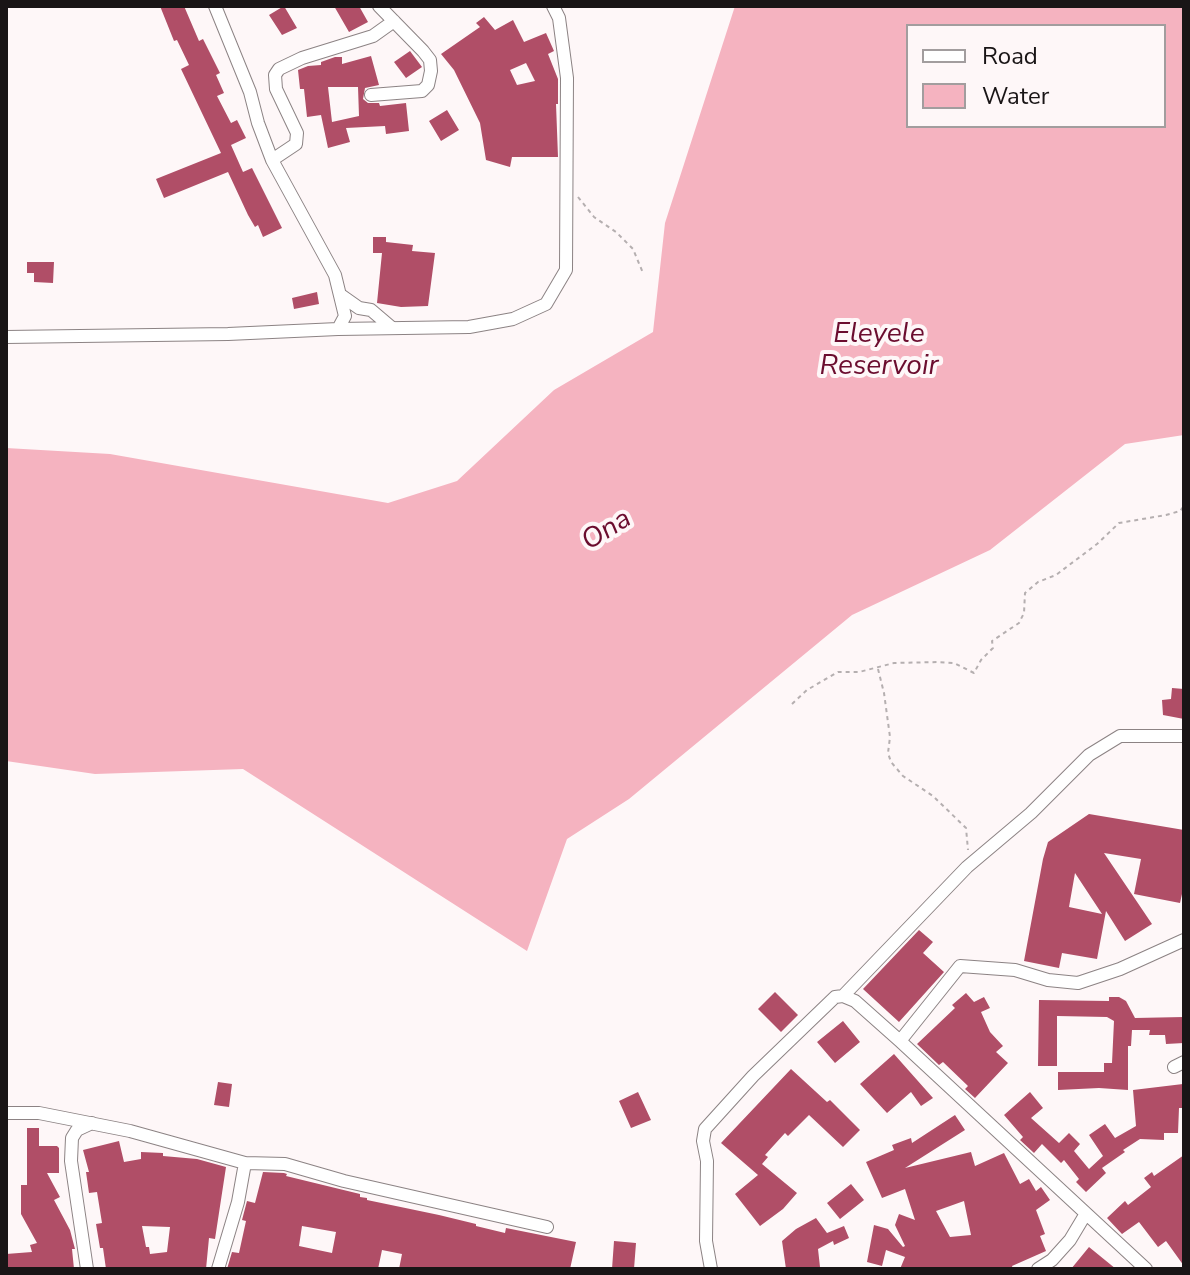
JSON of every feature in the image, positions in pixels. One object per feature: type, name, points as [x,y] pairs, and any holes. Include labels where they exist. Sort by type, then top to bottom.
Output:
[{"type":"street","points":[[215,6],[250,92],[272,160],[322,250],[342,296],[345,316],[338,329]]},
{"type":"street","points":[[371,95],[422,91],[428,85],[430,60],[379,6]]},
{"type":"street","points":[[6,337],[469,327],[513,319],[546,304],[566,270],[567,78],[559,18],[553,6]]},
{"type":"street","points":[[272,160],[296,144],[294,125],[276,89],[275,75],[279,69],[302,58],[373,36],[394,21]]},
{"type":"street","points":[[342,296],[359,308],[371,310],[391,327]]},
{"type":"street","points":[[843,996],[967,867],[1031,813],[1066,776],[1104,744],[1120,736],[1184,736]]},
{"type":"street","points":[[900,1041],[960,966],[1015,970],[1048,980],[1078,983],[1120,969],[1184,940]]},
{"type":"street","points":[[711,1269],[706,1241],[705,1129],[753,1076],[835,997],[843,996],[855,1001],[900,1041],[1146,1269]]},
{"type":"street","points":[[6,1113],[39,1113],[92,1123],[245,1163],[285,1164],[344,1181],[547,1227]]},
{"type":"street","points":[[87,1269],[71,1149],[77,1130],[92,1123]]},
{"type":"street","points":[[218,1269],[238,1202],[245,1163]]},
{"type":"street","points":[[1038,1269],[1052,1260],[1070,1240],[1085,1215]]},
{"type":"path","points":[[568,183],[594,217],[633,249],[643,273]]},
{"type":"path","points":[[792,704],[807,690],[838,672],[894,663],[938,662],[954,663],[974,673],[993,648],[992,641],[1019,623],[1024,613],[1025,593],[1038,582],[1056,575],[1119,523],[1166,515],[1180,511],[1184,506]]},
{"type":"path","points":[[878,668],[884,693],[891,762],[903,776],[933,796],[966,828],[969,839],[967,867]]},
{"type":"water","name":"Eleyele Reservoir","points":[[735,6],[1184,6],[1184,435],[1125,444],[990,550],[852,615],[629,799],[567,839],[527,951],[243,769],[95,774],[6,761],[6,448],[110,454],[388,503],[457,481],[554,390],[653,332],[665,223]]},
{"type":"building","points":[[160,6],[184,6],[199,41],[203,39],[220,73],[216,75],[224,93],[217,96],[231,123],[237,120],[246,138],[231,145],[243,172],[252,168],[282,228],[263,237],[258,225],[255,227],[248,215],[228,172],[164,198],[156,179],[221,153],[181,69],[189,65],[177,40],[174,41]]},
{"type":"building","points":[[284,6],[297,28],[282,35],[269,15]]},
{"type":"building","points":[[334,6],[359,6],[368,22],[349,32]]},
{"type":"building","points":[[484,17],[495,30],[513,20],[524,42],[546,33],[554,51],[548,54],[558,79],[558,157],[512,157],[510,167],[486,160],[480,123],[454,70],[441,54],[480,27],[476,23]],"holes":[[[526,63],[535,81],[517,85],[510,70]]]},
{"type":"building","points":[[410,51],[422,67],[406,78],[394,62]]},
{"type":"building","points":[[371,56],[379,85],[365,88],[363,99],[380,106],[406,103],[409,131],[386,134],[385,126],[346,128],[350,142],[328,148],[321,115],[307,117],[298,70],[321,65],[321,62],[335,57],[342,57],[342,64]],"holes":[[[328,87],[358,87],[359,116],[332,122]]]},
{"type":"building","points":[[447,110],[459,130],[441,141],[429,121]]},
{"type":"building","points":[[373,237],[386,237],[386,242],[413,245],[412,251],[435,253],[428,306],[401,307],[377,303],[382,253],[373,253]]},
{"type":"building","points":[[27,262],[54,262],[53,283],[34,282],[34,273],[27,273]]},
{"type":"building","points":[[317,292],[319,304],[294,309],[292,298]]},
{"type":"building","points":[[1172,688],[1184,689],[1184,719],[1163,715],[1162,700],[1171,699]]},
{"type":"building","points":[[1089,814],[1184,830],[1184,885],[1180,903],[1134,894],[1141,859],[1104,853],[1152,924],[1125,941],[1106,911],[1097,959],[1062,953],[1059,968],[1024,961],[1048,842]],"holes":[[[1075,873],[1102,914],[1069,907]]]},
{"type":"building","points":[[919,930],[933,942],[923,953],[944,972],[899,1022],[863,989]]},
{"type":"building","points":[[775,992],[798,1015],[781,1032],[758,1009]]},
{"type":"building","points":[[966,993],[974,1002],[984,997],[990,1008],[981,1012],[990,1032],[1003,1046],[996,1052],[1008,1063],[975,1098],[965,1089],[968,1086],[943,1062],[939,1065],[917,1044],[955,1008],[952,1005]]},
{"type":"building","points":[[1109,997],[1126,1001],[1135,1018],[1184,1017],[1184,1043],[1166,1044],[1165,1035],[1149,1035],[1150,1030],[1132,1030],[1131,1046],[1128,1046],[1128,1090],[1058,1090],[1058,1072],[1104,1072],[1104,1063],[1112,1063],[1114,1021],[1107,1017],[1057,1016],[1057,1066],[1038,1066],[1039,1000],[1109,1001]]},
{"type":"building","points":[[843,1021],[860,1042],[835,1063],[817,1042]]},
{"type":"building","points":[[894,1054],[933,1098],[921,1106],[911,1092],[887,1113],[860,1084]]},
{"type":"building","points":[[791,1069],[827,1102],[830,1100],[860,1130],[843,1147],[809,1115],[788,1136],[785,1133],[765,1155],[768,1157],[762,1164],[797,1193],[783,1209],[760,1226],[735,1194],[758,1175],[721,1143]]},
{"type":"building","points":[[218,1082],[232,1084],[229,1107],[214,1105]]},
{"type":"building","points":[[1183,1084],[1184,1108],[1179,1108],[1178,1133],[1164,1133],[1164,1140],[1140,1139],[1102,1168],[1106,1173],[1086,1192],[1076,1182],[1079,1179],[1064,1160],[1061,1163],[1042,1144],[1034,1153],[1020,1140],[1023,1137],[1004,1115],[1030,1092],[1043,1108],[1031,1118],[1059,1143],[1069,1133],[1080,1144],[1074,1151],[1089,1169],[1103,1156],[1089,1135],[1105,1124],[1115,1138],[1136,1126],[1133,1090]]},
{"type":"building","points":[[638,1092],[651,1120],[631,1128],[619,1101]]},
{"type":"building","points":[[955,1115],[965,1130],[905,1168],[971,1152],[975,1166],[1004,1153],[1020,1184],[1029,1179],[1036,1191],[1041,1187],[1050,1200],[1036,1210],[1045,1234],[1040,1236],[1046,1251],[1012,1266],[1013,1269],[900,1269],[905,1257],[886,1250],[882,1266],[867,1262],[874,1225],[888,1229],[903,1247],[895,1225],[899,1214],[915,1220],[905,1189],[882,1198],[866,1162],[894,1150],[892,1145],[911,1138],[912,1143]],"holes":[[[964,1201],[971,1235],[950,1237],[936,1211]]]},
{"type":"building","points":[[27,1128],[39,1128],[39,1146],[59,1148],[59,1173],[47,1173],[60,1197],[54,1200],[70,1230],[75,1249],[72,1249],[74,1269],[6,1269],[6,1254],[32,1252],[30,1245],[37,1243],[21,1214],[21,1185],[27,1185]]},
{"type":"building","points":[[119,1141],[124,1162],[141,1159],[141,1152],[163,1153],[163,1156],[197,1159],[226,1167],[215,1239],[209,1238],[206,1269],[106,1269],[96,1224],[102,1223],[97,1192],[89,1193],[86,1172],[89,1172],[83,1150]],"holes":[[[142,1226],[170,1227],[167,1252],[150,1254]]]},
{"type":"building","points":[[1184,1155],[1184,1266],[1166,1241],[1158,1247],[1139,1222],[1122,1234],[1107,1218],[1125,1201],[1128,1205],[1151,1187],[1144,1178],[1152,1172],[1154,1176]]},
{"type":"building","points":[[263,1172],[284,1173],[360,1194],[367,1200],[505,1233],[506,1228],[576,1242],[570,1269],[399,1269],[402,1254],[382,1250],[378,1269],[227,1269],[232,1252],[239,1253],[247,1201],[255,1203]],"holes":[[[302,1226],[336,1232],[332,1253],[299,1246]]]},
{"type":"building","points":[[851,1184],[864,1200],[840,1219],[827,1203]]},
{"type":"building","points":[[816,1218],[827,1233],[844,1226],[849,1238],[834,1245],[833,1241],[818,1249],[820,1267],[786,1269],[782,1241]]},
{"type":"building","points":[[614,1241],[636,1243],[634,1269],[612,1269]]},
{"type":"building","points":[[1089,1247],[1116,1269],[1071,1269]]},
{"type":"water label","name":"Ona","points":[[607,531]]}]
